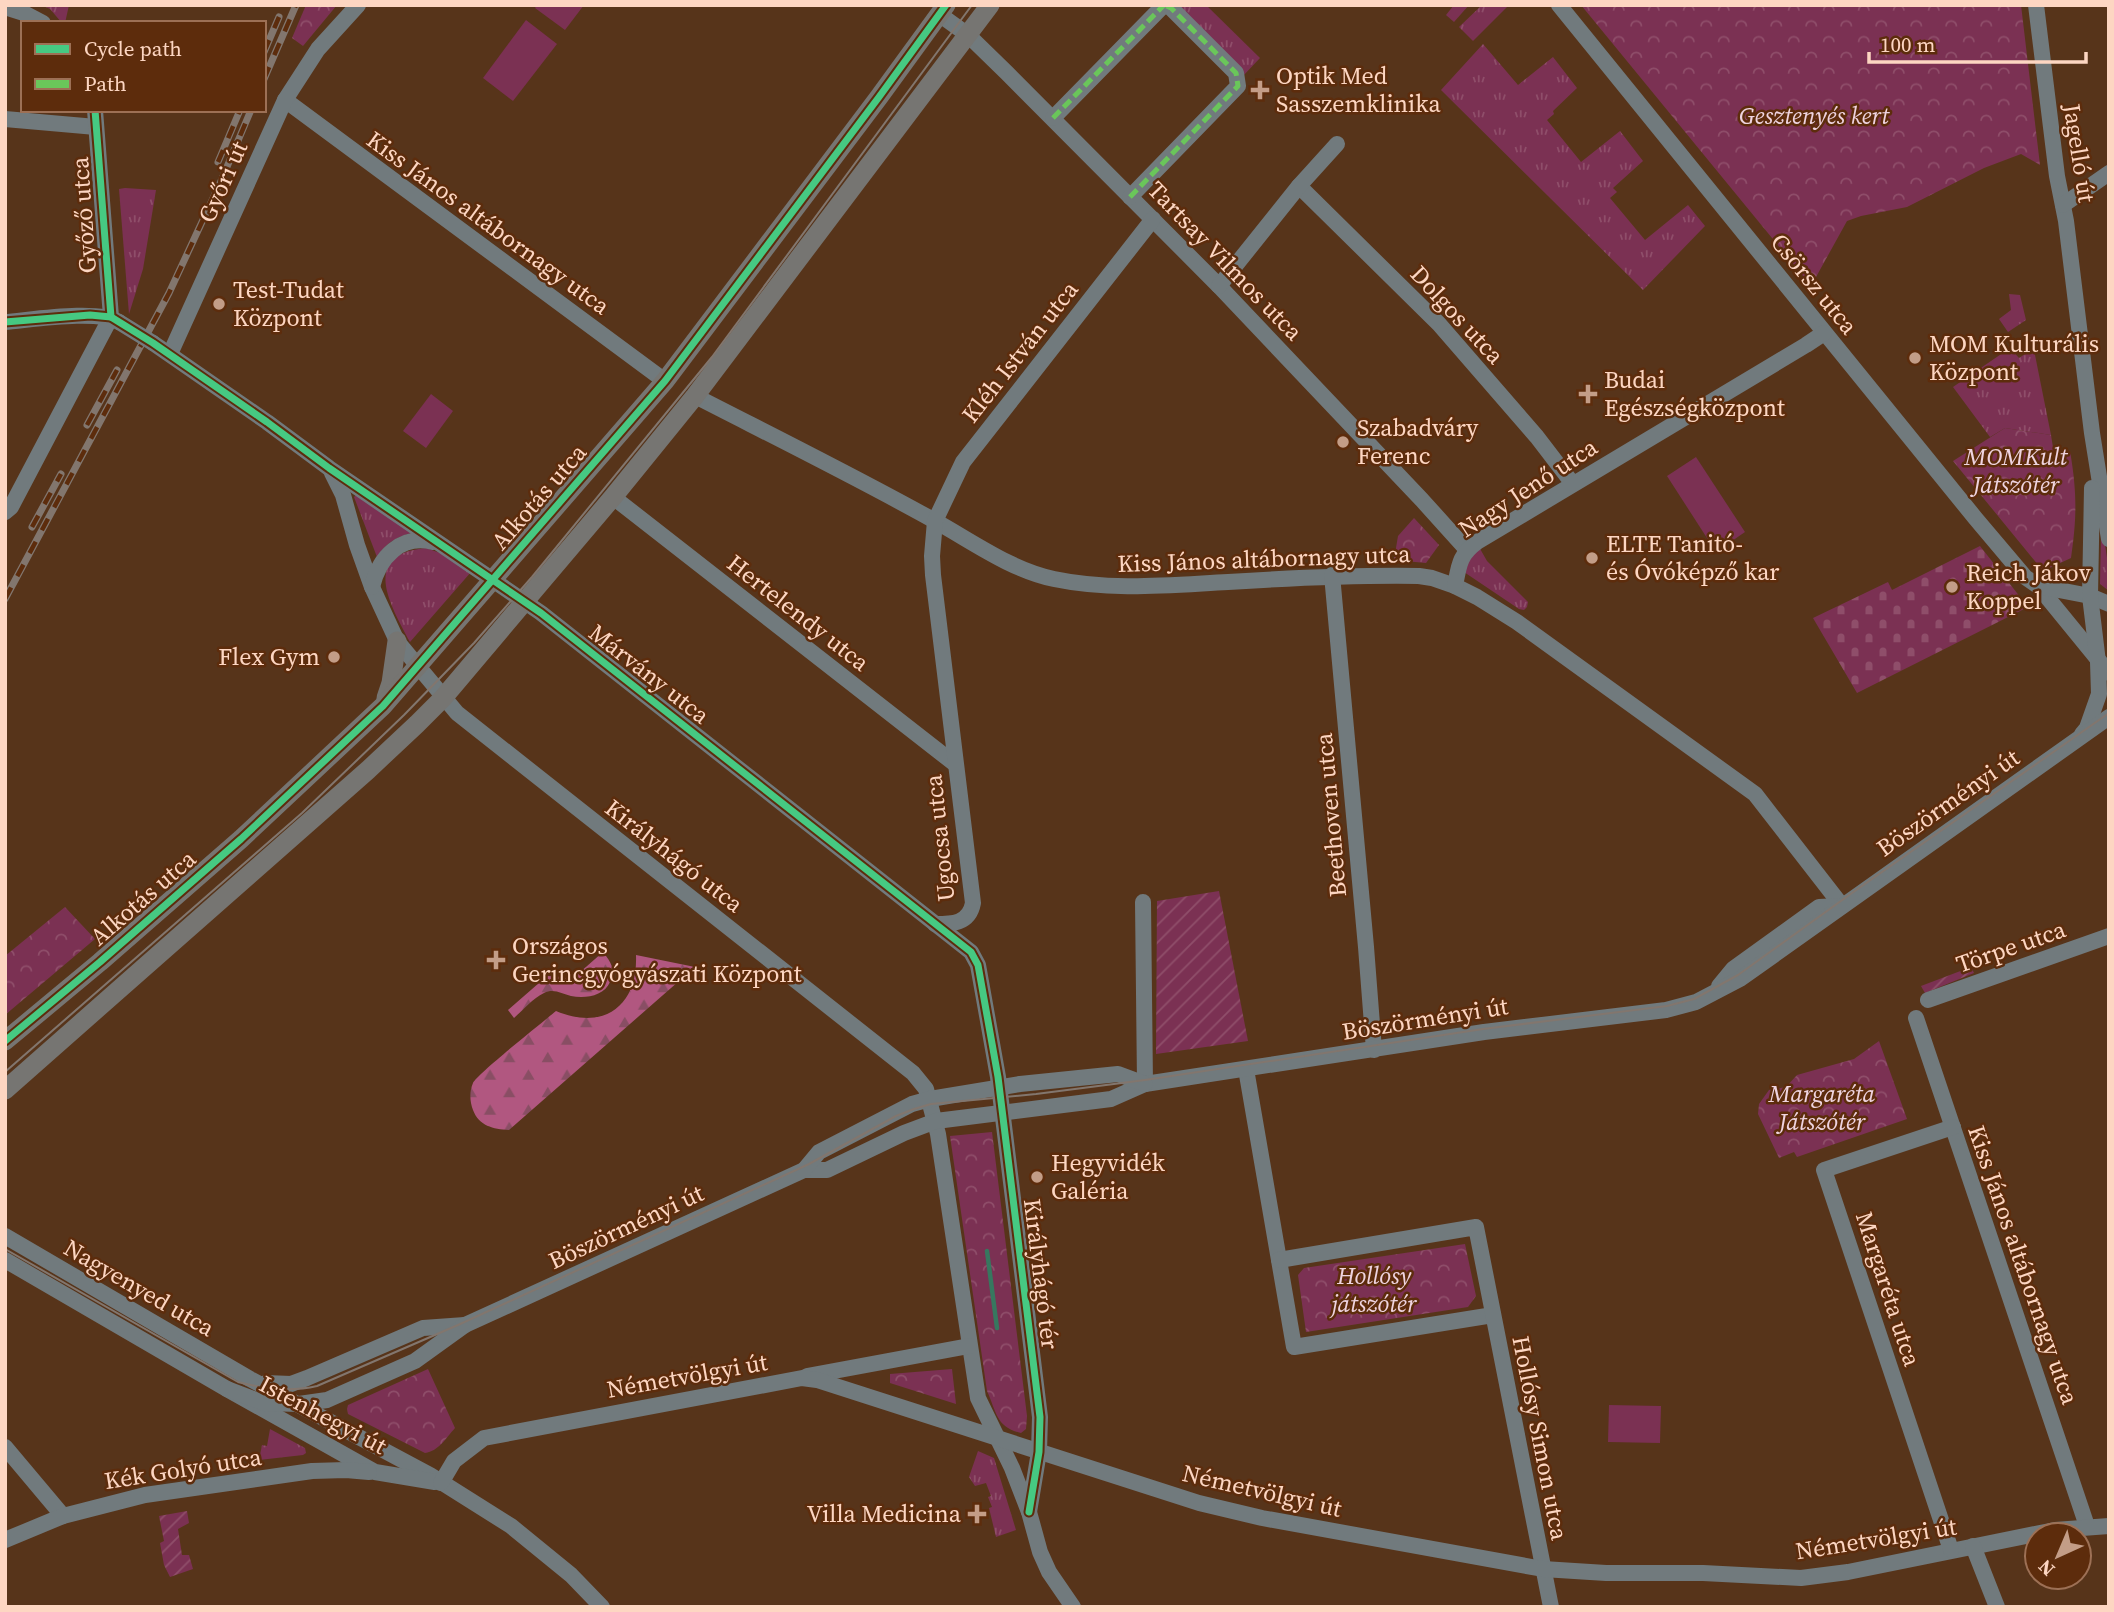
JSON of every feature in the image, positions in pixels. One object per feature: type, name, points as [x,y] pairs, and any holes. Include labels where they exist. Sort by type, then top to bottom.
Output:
[{"type":"main road","points":[[5,1090],[368,770],[443,698],[613,498],[695,396],[990,5]]},
{"type":"main road","name":"Alkotás utca","points":[[5,1041],[241,839],[383,706],[665,381],[942,10]]},
{"type":"main road","points":[[383,706],[391,683],[397,641]]},
{"type":"street","name":"Győri út","points":[[170,354],[285,100],[318,49],[358,5]]},
{"type":"street","points":[[1053,118],[1164,5],[1171,8],[1236,73],[1238,86],[1130,197]]},
{"type":"street","name":"Csörsz utca","points":[[1559,5],[2011,562],[2025,578],[2038,586],[2104,668]]},
{"type":"street","name":"Jagelló út","points":[[2036,5],[2092,433],[2109,539]]},
{"type":"street","points":[[5,7],[39,21]]},
{"type":"street","name":"Tartsay Vilmos utca","points":[[942,10],[1219,286],[1422,499],[1467,550]]},
{"type":"street","name":"Kiss János altábornagy utca","points":[[285,100],[665,381]]},
{"type":"street","points":[[5,119],[96,118]]},
{"type":"street","name":"Győző utca","points":[[96,118],[115,319]]},
{"type":"street","points":[[1219,286],[1299,186],[1337,144]]},
{"type":"street","points":[[2063,205],[2109,173]]},
{"type":"street","name":"Dolgos utca","points":[[1299,186],[1439,324],[1573,484]]},
{"type":"street","name":"Kléh István utca","points":[[935,521],[963,462],[1153,219]]},
{"type":"street","points":[[5,322],[90,315],[115,319],[7,511]]},
{"type":"street","name":"Márvány utca","points":[[115,319],[170,354],[329,468],[525,602],[935,924]]},
{"type":"street","name":"Nagy Jenő utca","points":[[1455,586],[1461,560],[1467,550],[1824,333]]},
{"type":"street","name":"Kiss János altábornagy utca","points":[[695,396],[935,521],[1017,567],[1050,579],[1086,585],[1128,587],[1332,576],[1419,576],[1455,586],[1524,627],[1755,794],[1842,906]]},
{"type":"street","name":"Jagelló út","points":[[2092,433],[2090,596],[2104,668]]},
{"type":"street","name":"Márvány utca","points":[[329,468],[343,495],[372,587],[397,641],[418,666]]},
{"type":"street","name":"Hertelendy utca","points":[[613,498],[955,764]]},
{"type":"street","name":"Ugocsa utca","points":[[935,521],[933,575],[973,903],[965,918],[954,924],[935,924]]},
{"type":"street","points":[[372,587],[375,573],[389,552],[398,546],[423,539],[439,543]]},
{"type":"street","name":"Beethoven utca","points":[[1332,576],[1374,1050]]},
{"type":"street","points":[[2038,586],[2090,596],[2109,604]]},
{"type":"street","name":"Királyhágó utca","points":[[418,666],[457,713],[913,1073],[926,1089],[933,1109]]},
{"type":"street","name":"Böszörményi út","points":[[2080,737],[2087,728],[2099,694],[2104,668]]},
{"type":"street","name":"Böszörményi út","points":[[804,1170],[819,1152],[912,1104],[933,1109],[1001,1101],[1111,1099],[1145,1084],[1484,1032],[1666,1010],[1696,1002],[1711,996],[1733,969],[1819,907],[1842,906],[2109,716]]},
{"type":"street","name":"Böszörményi út","points":[[2080,737],[2109,732]]},
{"type":"street","points":[[1143,902],[1145,1084]]},
{"type":"street","name":"Ugocsa utca","points":[[935,924],[971,952],[978,965],[1001,1101]]},
{"type":"street","name":"Törpe utca","points":[[1928,1000],[2109,936]]},
{"type":"street","name":"Kiss János altábornagy utca","points":[[1916,1018],[2085,1521]]},
{"type":"street","name":"Hollósy Simon utca","points":[[1246,1069],[1294,1347],[1493,1315]]},
{"type":"street","name":"Böszörményi út","points":[[226,1389],[264,1403],[299,1404],[338,1396],[415,1361],[465,1325],[804,1170],[827,1170],[904,1133],[933,1109],[1001,1101],[1118,1074],[1145,1084]]},
{"type":"street","name":"Királyhágó tér","points":[[1001,1101],[1041,1417],[1039,1452],[1029,1512]]},
{"type":"street","points":[[933,1109],[978,1398],[999,1439],[1029,1512],[1040,1552],[1049,1572],[1073,1607]]},
{"type":"street","name":"Margaréta utca","points":[[1951,1550],[1824,1170],[1953,1127]]},
{"type":"street","name":"Hollósy Simon utca","points":[[1279,1260],[1476,1227],[1543,1569],[1547,1606]]},
{"type":"street","name":"Nagyenyed utca","points":[[5,1236],[250,1379]]},
{"type":"street","name":"Nagyenyed utca","points":[[5,1260],[226,1389]]},
{"type":"street","name":"Böszörményi út","points":[[250,1379],[291,1384],[423,1328],[465,1325]]},
{"type":"street","points":[[802,1378],[969,1346]]},
{"type":"street","name":"Németvölgyi út","points":[[441,1483],[454,1461],[484,1438],[802,1378],[817,1380],[1199,1503],[1262,1518],[1543,1569],[1801,1578],[1848,1572],[2023,1536]]},
{"type":"street","name":"Istenhegyi út","points":[[250,1379],[411,1463],[511,1526],[570,1575],[602,1607]]},
{"type":"street","name":"Istenhegyi út","points":[[226,1389],[375,1472],[441,1483]]},
{"type":"street","name":"Istenhegyi út","points":[[335,1423],[329,1405],[338,1396]]},
{"type":"street","points":[[5,1447],[64,1516]]},
{"type":"street","name":"Kék Golyó utca","points":[[5,1540],[64,1516],[145,1495],[312,1471],[375,1472]]},
{"type":"street","points":[[1973,1546],[1997,1607]]},
{"type":"green space","points":[[41,5],[69,5],[65,21],[60,21],[50,9]]},
{"type":"green space","points":[[306,5],[337,5],[303,46],[292,38]]},
{"type":"green space","points":[[537,5],[584,5],[565,30],[535,8]]},
{"type":"green space","points":[[1170,5],[1206,5],[1260,58],[1242,77]]},
{"type":"green space","points":[[1454,5],[1469,5],[1454,22],[1446,15]]},
{"type":"green space","points":[[1482,5],[1507,7],[1473,41],[1459,27]]},
{"type":"green space","name":"Gesztenyés kert","points":[[1581,5],[2021,5],[2040,165],[2021,154],[1984,168],[1907,207],[1847,221],[1816,277],[1804,277]]},
{"type":"green space","points":[[526,20],[557,44],[513,101],[483,78]]},
{"type":"green space","points":[[1483,44],[1518,85],[1553,57],[1577,88],[1547,120],[1581,162],[1620,131],[1643,161],[1613,188],[1617,192],[1610,198],[1645,240],[1688,205],[1705,226],[1643,290],[1441,90]]},
{"type":"green space","points":[[119,189],[156,190],[143,269],[129,314]]},
{"type":"green space","points":[[2009,294],[2020,295],[2026,320],[2008,332],[1999,319],[2011,310]]},
{"type":"green space","points":[[2010,348],[2019,358],[2031,350],[2035,355],[2051,435],[2005,428],[1990,437],[1953,387]]},
{"type":"green space","points":[[431,394],[453,411],[426,448],[403,431]]},
{"type":"green space","name":"MOMKult Játszótér","points":[[2005,428],[2051,435],[2055,460],[2070,451],[2075,504],[2071,558],[2043,571],[1953,461]]},
{"type":"green space","points":[[1696,457],[1745,532],[1716,552],[1667,476]]},
{"type":"green space","points":[[357,494],[412,533],[392,541],[377,557],[354,497]]},
{"type":"green space","points":[[1414,518],[1439,545],[1426,563],[1394,560],[1398,536]]},
{"type":"green space","points":[[2101,537],[2104,538],[2109,571],[2109,591],[2100,584]]},
{"type":"green space","points":[[1980,546],[2028,607],[1857,693],[1813,618],[1888,582],[1892,590]]},
{"type":"green space","points":[[1479,547],[1487,561],[1528,602],[1524,610],[1464,572],[1466,562]]},
{"type":"green space","points":[[426,548],[440,553],[471,572],[410,642],[389,597],[387,570],[393,560],[406,552]]},
{"type":"green space","points":[[1219,891],[1248,1041],[1156,1054],[1157,901]]},
{"type":"green space","points":[[65,907],[95,939],[5,1015],[5,956]]},
{"type":"green space","points":[[603,952],[613,974],[603,991],[582,997],[548,992],[536,998],[514,1018],[508,1010],[547,976],[564,977],[570,981]]},
{"type":"green space","points":[[636,955],[695,967],[509,1130],[492,1127],[479,1120],[470,1097],[477,1078],[556,1011],[589,1018],[603,1016],[615,1010],[631,988]]},
{"type":"green space","points":[[1971,967],[1974,973],[1925,993],[1921,986]]},
{"type":"green space","name":"Margaréta Játszótér","points":[[1879,1041],[1907,1119],[1797,1157],[1794,1152],[1779,1158],[1758,1114],[1759,1104],[1769,1090],[1786,1087],[1797,1075],[1854,1059]]},
{"type":"green space","points":[[992,1132],[1027,1416],[1026,1429],[1021,1433],[1002,1423],[987,1391],[950,1136]]},
{"type":"green space","name":"Hollósy játszótér","points":[[1465,1244],[1476,1296],[1468,1307],[1306,1332],[1298,1275],[1304,1268]]},
{"type":"green space","points":[[428,1369],[455,1428],[434,1450],[425,1453],[348,1414],[348,1405]]},
{"type":"green space","points":[[952,1369],[956,1404],[890,1383],[890,1374]]},
{"type":"green space","points":[[1609,1405],[1661,1406],[1660,1443],[1608,1442]]},
{"type":"green space","points":[[270,1429],[305,1448],[306,1453],[259,1460],[262,1445],[267,1446]]},
{"type":"green space","points":[[978,1451],[994,1458],[1016,1530],[996,1537],[989,1508],[992,1507],[988,1497],[991,1496],[986,1483],[975,1486],[969,1477]]},
{"type":"green space","points":[[187,1511],[189,1523],[178,1529],[182,1555],[189,1555],[193,1569],[170,1577],[164,1565],[160,1543],[164,1541],[159,1516]]},
{"type":"waterway","points":[[987,1251],[997,1328]]},
{"type":"tram line","points":[[5,1072],[302,813],[474,643],[532,577],[712,357],[972,5]]},
{"type":"tram line","points":[[5,1249],[238,1382],[278,1389],[317,1386],[458,1325],[809,1164],[896,1116],[931,1104],[1145,1080],[1483,1029],[1667,1006],[1694,999],[1738,975],[2109,713]]},
{"type":"railway","points":[[266,74],[296,5]]},
{"type":"railway","points":[[266,47],[279,17]]},
{"type":"railway","points":[[218,162],[239,112]]},
{"type":"railway","points":[[5,599],[169,293],[250,112]]},
{"type":"railway","points":[[87,425],[117,370]]},
{"type":"railway","points":[[32,527],[61,474]]},
{"type":"marked path","points":[[1053,118],[1164,5]]},
{"type":"marked path","points":[[1130,197],[1238,86],[1236,73],[1171,8],[1164,5]]},
{"type":"cycle path","points":[[5,1041],[241,839],[383,706],[665,381],[946,5]]},
{"type":"cycle path","points":[[95,112],[111,317]]},
{"type":"cycle path","points":[[5,322],[90,315],[111,317],[153,343],[541,613],[971,952],[978,965],[998,1077],[1040,1417],[1039,1452],[1029,1512]]},
{"type":"place","name":"Optik Med Sasszemklinika","points":[[1260,90]]},
{"type":"place","name":"Test-Tudat Központ","points":[[219,304]]},
{"type":"place","name":"MOM Kulturális Központ","points":[[1915,358]]},
{"type":"place","name":"Budai Egészségközpont","points":[[1588,394]]},
{"type":"place","name":"Szabadváry Ferenc","points":[[1343,442]]},
{"type":"place","name":"ELTE Tanitó- és Óvóképző kar","points":[[1592,558]]},
{"type":"place","name":"Reich Jákov Koppel","points":[[1952,587]]},
{"type":"place","name":"Flex Gym","points":[[334,657]]},
{"type":"place","name":"Országos Gerincgyógyászati Központ","points":[[496,960]]},
{"type":"place","name":"Hegyvidék Galéria","points":[[1037,1177]]},
{"type":"place","name":"Villa Medicina","points":[[977,1514]]}]
